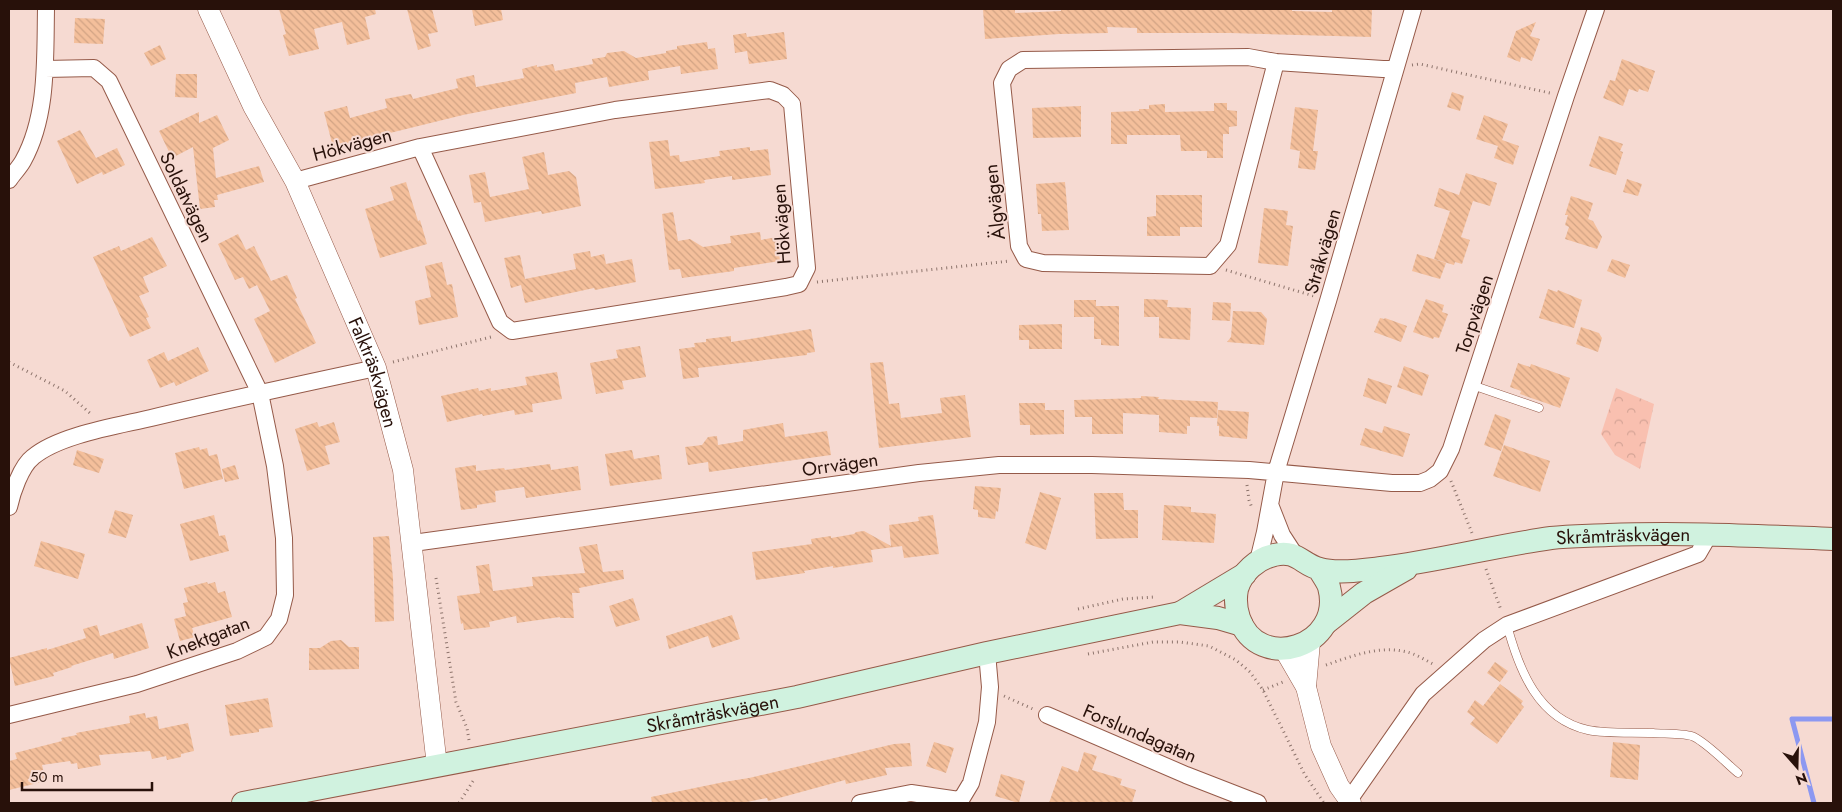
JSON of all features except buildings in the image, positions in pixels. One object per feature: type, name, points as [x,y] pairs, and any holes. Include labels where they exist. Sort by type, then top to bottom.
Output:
[{"type":"main road","name":"Skråmträskvägen","points":[[1319,569],[1353,571],[1417,563],[1551,538],[1633,534],[1833,539]]},
{"type":"main road","points":[[1276,554],[1295,555],[1319,569],[1329,586],[1331,604],[1326,623],[1310,642],[1284,649],[1267,647],[1253,638],[1242,625],[1236,608],[1237,590],[1251,567],[1276,554]]},
{"type":"main road","name":"Skråmträskvägen","points":[[1326,623],[1364,593],[1417,563]]},
{"type":"main road","name":"Skråmträskvägen","points":[[1180,613],[1251,567]]},
{"type":"main road","name":"Skråmträskvägen","points":[[243,803],[797,697],[987,653],[1180,613],[1218,618],[1242,625]]},
{"type":"street","points":[[9,180],[22,162],[39,118],[45,69],[46,9]]},
{"type":"street","name":"Falkträskvägen","points":[[208,9],[254,106],[295,181],[376,368],[403,470],[413,543],[437,766]]},
{"type":"street","name":"Stråkvägen","points":[[1251,567],[1270,505],[1276,472],[1413,9]]},
{"type":"street","name":"Torpvägen","points":[[1276,472],[1392,483],[1420,483],[1430,479],[1440,471],[1449,455],[1596,9]]},
{"type":"street","name":"Älgvägen","points":[[1210,266],[1043,263],[1026,259],[1019,246],[1002,83],[1009,69],[1023,60],[1248,57],[1276,62],[1395,69]]},
{"type":"street","points":[[1210,266],[1228,245],[1276,62]]},
{"type":"street","name":"Soldatvägen","points":[[45,69],[94,68],[109,81],[260,392]]},
{"type":"street","name":"Hökvägen","points":[[295,181],[420,147],[615,110],[770,90],[783,94],[792,104],[807,268],[799,284],[512,331],[500,322],[420,147]]},
{"type":"street","points":[[9,507],[14,487],[32,457],[58,442],[108,428],[260,392],[376,368]]},
{"type":"street","name":"Knektgatan","points":[[9,715],[137,684],[237,651],[266,637],[280,619],[285,595],[284,538],[275,466],[260,392]]},
{"type":"street","name":"Orrvägen","points":[[413,543],[919,473],[999,466],[1092,465],[1276,472]]},
{"type":"street","points":[[1270,505],[1282,535],[1295,555]]},
{"type":"street","points":[[1284,649],[1304,678],[1321,746],[1349,803],[1423,694],[1484,640],[1507,625],[1698,554],[1709,535]]},
{"type":"street","points":[[1304,678],[1310,642]]},
{"type":"street","points":[[860,803],[911,792],[959,802],[971,783],[986,722],[990,687],[987,653]]},
{"type":"street","name":"Forslundagatan","points":[[1047,715],[1186,775],[1258,803]]},
{"type":"lane","points":[[1472,385],[1539,408]]},
{"type":"lane","points":[[1507,625],[1514,652],[1525,678],[1539,700],[1554,715],[1572,725],[1590,730],[1693,736],[1738,773]]},
{"type":"path","points":[[1395,69],[1420,64],[1566,96]]},
{"type":"path","points":[[799,284],[1026,259]]},
{"type":"path","points":[[1210,266],[1328,300]]},
{"type":"path","points":[[376,368],[512,331]]},
{"type":"path","points":[[9,362],[65,391],[108,428]]},
{"type":"path","points":[[1078,608],[1123,599],[1161,596]]},
{"type":"path","points":[[1082,655],[1153,642],[1180,642],[1210,646],[1236,660],[1250,672],[1263,690],[1304,775],[1324,803]]},
{"type":"path","points":[[1263,690],[1304,678],[1364,653],[1386,649],[1408,652],[1449,671]]},
{"type":"path","points":[[1007,697],[1047,715]]},
{"type":"path","points":[[459,803],[478,774]]},
{"type":"green space","points":[[1616,388],[1654,404],[1640,469],[1615,455],[1601,434]]},
{"type":"waterway","points":[[1814,803],[1792,719],[1833,719]]}]
